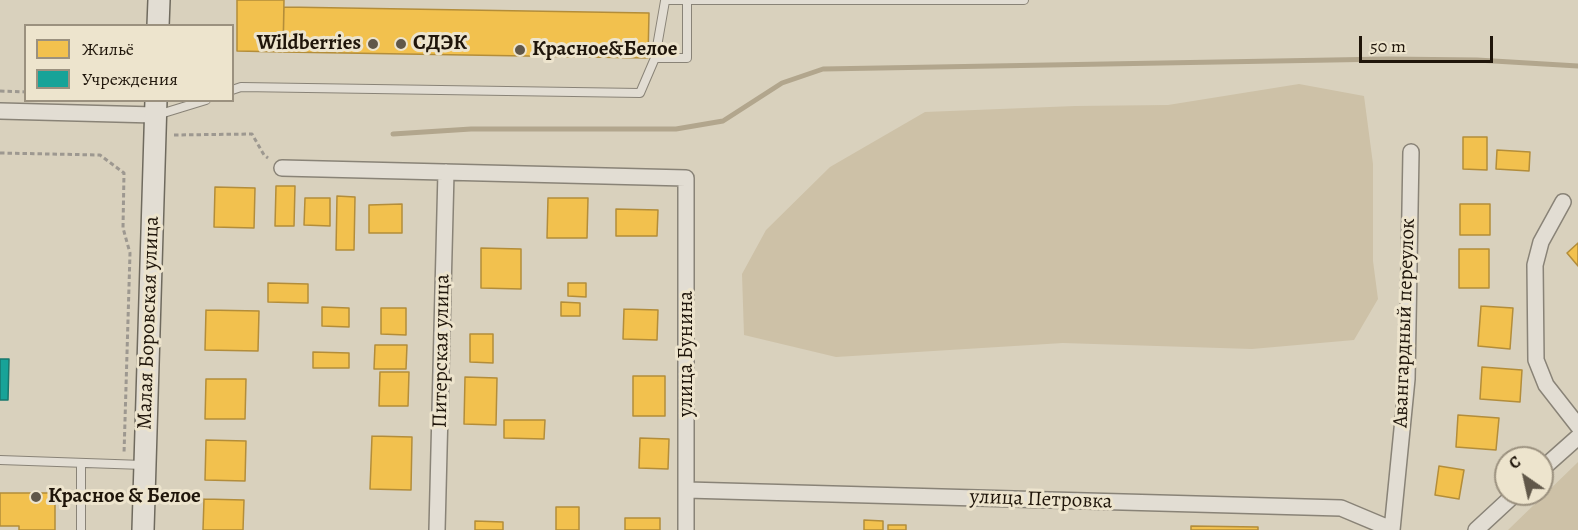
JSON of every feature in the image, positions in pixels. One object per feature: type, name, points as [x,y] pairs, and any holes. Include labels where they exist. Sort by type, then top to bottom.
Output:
[{"type":"street","points":[[158,24],[159,0]]},
{"type":"street","points":[[0,111],[155,108]]},
{"type":"street","name":"Малая Боровская улица","points":[[142,530],[134,465],[155,108]]},
{"type":"street","name":"Авангардный переулок","points":[[1392,529],[1407,379],[1411,152]]},
{"type":"street","points":[[282,168],[446,172]]},
{"type":"street","name":"улица Бунина","points":[[446,172],[686,178],[686,530]]},
{"type":"street","name":"Питерская улица","points":[[437,530],[446,172]]},
{"type":"street","points":[[1563,202],[1541,242],[1535,265],[1536,360],[1546,385],[1578,426]]},
{"type":"street","points":[[1554,458],[1578,437]]},
{"type":"street","name":"улица Петровка","points":[[687,490],[1341,508],[1392,529]]},
{"type":"street","points":[[1476,530],[1502,506]]},
{"type":"lane","points":[[234,89],[241,87],[640,93],[655,58],[665,1],[1024,0]]},
{"type":"lane","points":[[655,58],[687,58],[687,1]]},
{"type":"lane","points":[[155,108],[193,102]]},
{"type":"lane","points":[[0,460],[134,465]]},
{"type":"lane","points":[[81,463],[81,530]]},
{"type":"path","points":[[0,91],[24,92]]},
{"type":"path","points":[[171,135],[252,134],[264,155],[282,168]]},
{"type":"path","points":[[0,153],[100,155],[124,173],[123,228],[130,254],[134,465]]},
{"type":"shaded area","points":[[1299,84],[1364,96],[1373,164],[1373,261],[1378,299],[1354,340],[1252,349],[1063,343],[836,357],[744,335],[742,274],[766,230],[830,167],[925,112],[1168,105]]},
{"type":"shaded area","points":[[1577,463],[1578,530],[1508,530],[1533,506],[1554,506],[1554,485]]},
{"type":"building: Жильё","points":[[237,0],[284,0],[283,52],[237,51]]},
{"type":"building: Жильё","points":[[284,7],[649,13],[648,58],[283,52]]},
{"type":"building: Жильё","points":[[1463,137],[1487,137],[1487,170],[1463,169]]},
{"type":"building: Жильё","points":[[1497,150],[1530,152],[1529,171],[1496,169]]},
{"type":"building: Жильё","points":[[276,186],[295,186],[294,226],[275,226]]},
{"type":"building: Жильё","points":[[215,187],[255,188],[254,228],[214,227]]},
{"type":"building: Жильё","points":[[337,196],[355,197],[354,250],[336,250]]},
{"type":"building: Жильё","points":[[305,198],[330,198],[330,226],[304,225]]},
{"type":"building: Жильё","points":[[548,198],[588,198],[587,238],[547,238]]},
{"type":"building: Жильё","points":[[402,204],[402,233],[369,233],[369,205]]},
{"type":"building: Жильё","points":[[1460,204],[1490,204],[1490,235],[1460,235]]},
{"type":"building: Жильё","points":[[616,209],[658,210],[657,236],[616,236]]},
{"type":"building: Жильё","points":[[1578,243],[1578,266],[1567,253]]},
{"type":"building: Жильё","points":[[481,248],[521,249],[521,289],[481,288]]},
{"type":"building: Жильё","points":[[1459,249],[1489,249],[1489,288],[1459,288]]},
{"type":"building: Жильё","points":[[268,283],[308,284],[308,303],[268,302]]},
{"type":"building: Жильё","points":[[568,283],[586,283],[586,297],[568,296]]},
{"type":"building: Жильё","points":[[561,302],[580,303],[580,316],[561,316]]},
{"type":"building: Жильё","points":[[1481,306],[1513,308],[1510,349],[1478,346]]},
{"type":"building: Жильё","points":[[322,307],[349,308],[349,327],[322,326]]},
{"type":"building: Жильё","points":[[381,308],[406,308],[406,335],[381,334]]},
{"type":"building: Жильё","points":[[624,309],[658,310],[657,340],[623,339]]},
{"type":"building: Жильё","points":[[206,310],[259,311],[258,351],[205,350]]},
{"type":"building: Жильё","points":[[470,334],[493,334],[493,363],[470,362]]},
{"type":"building: Жильё","points":[[375,345],[407,345],[406,369],[374,369]]},
{"type":"building: Жильё","points":[[313,352],[349,353],[349,368],[313,368]]},
{"type":"building: Жильё","points":[[1482,367],[1522,370],[1520,402],[1480,399]]},
{"type":"building: Жильё","points":[[380,372],[409,372],[408,406],[379,406]]},
{"type":"building: Жильё","points":[[633,376],[665,376],[665,416],[633,416]]},
{"type":"building: Жильё","points":[[465,377],[497,378],[496,425],[464,424]]},
{"type":"building: Жильё","points":[[206,379],[246,379],[245,419],[205,419]]},
{"type":"building: Жильё","points":[[1458,415],[1499,418],[1494,450],[1456,447]]},
{"type":"building: Жильё","points":[[504,420],[545,420],[544,439],[504,438]]},
{"type":"building: Жильё","points":[[372,436],[412,437],[411,490],[370,489]]},
{"type":"building: Жильё","points":[[640,438],[669,439],[668,469],[639,468]]},
{"type":"building: Жильё","points":[[206,440],[246,441],[245,481],[205,480]]},
{"type":"building: Жильё","points":[[1439,466],[1464,470],[1459,499],[1435,495]]},
{"type":"building: Жильё","points":[[0,493],[55,493],[55,530],[19,530],[19,526],[0,526]]},
{"type":"building: Жильё","points":[[204,499],[244,500],[243,530],[203,530]]},
{"type":"building: Жильё","points":[[556,507],[579,507],[579,530],[556,530]]},
{"type":"building: Жильё","points":[[625,518],[660,518],[660,530],[625,530]]},
{"type":"building: Жильё","points":[[864,520],[883,521],[883,530],[864,530]]},
{"type":"building: Жильё","points":[[475,521],[503,522],[503,530],[475,530]]},
{"type":"building: Жильё","points":[[888,525],[906,525],[906,530],[888,530]]},
{"type":"building: Жильё","points":[[1191,526],[1258,527],[1258,530],[1191,530]]},
{"type":"building: Учреждения","points":[[0,359],[9,359],[8,400],[0,400]]},
{"type":"waterway","points":[[393,134],[471,129],[676,129],[723,121],[782,83],[823,69],[1388,59],[1477,60],[1578,66]]},
{"type":"place","name":"Wildberries","points":[[373,44]]},
{"type":"place","name":"СДЭК","points":[[401,44]]},
{"type":"place","name":"Красное&Белое","points":[[520,50]]},
{"type":"place","name":"Красное & Белое","points":[[36,497]]}]
